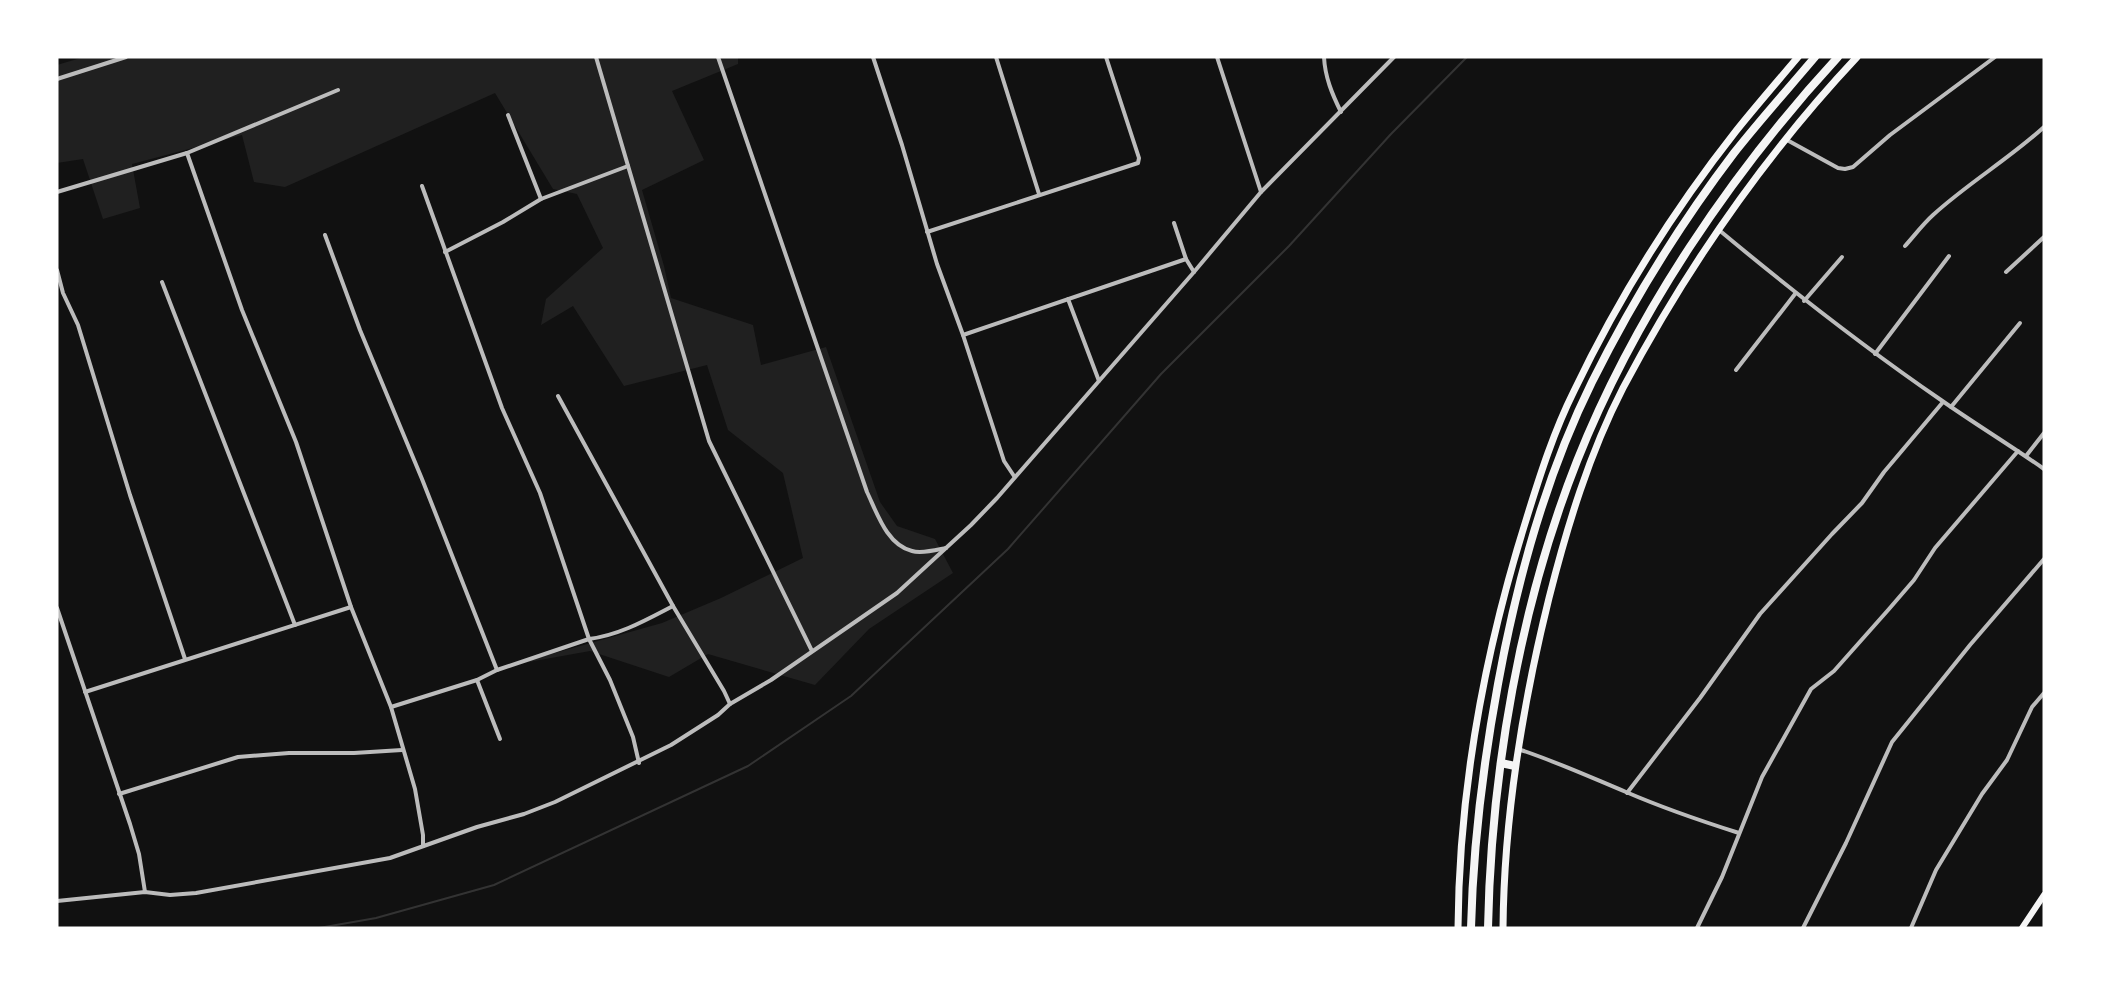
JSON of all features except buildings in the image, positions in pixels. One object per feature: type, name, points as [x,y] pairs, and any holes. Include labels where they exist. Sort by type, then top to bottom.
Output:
[{"type":"highway","points":[[1472,928],[1473,867],[1485,754],[1513,609],[1545,495],[1587,394],[1644,287],[1734,154],[1815,57]]},
{"type":"highway","points":[[1488,928],[1495,808],[1516,672],[1543,561],[1562,502],[1598,412],[1640,329],[1716,210],[1782,121],[1838,57]]},
{"type":"highway","points":[[1501,763],[1515,766]]},
{"type":"main road","points":[[1458,928],[1462,827],[1484,682],[1515,556],[1544,464],[1573,392],[1640,268],[1736,131],[1798,57]]},
{"type":"main road","points":[[1503,928],[1503,873],[1517,748],[1537,643],[1575,504],[1624,388],[1657,328],[1719,230],[1786,140],[1857,57]]},
{"type":"main road","points":[[2022,928],[2044,895]]},
{"type":"street","points":[[57,80],[126,57]]},
{"type":"street","points":[[596,57],[709,441],[812,651]]},
{"type":"street","points":[[718,57],[863,480],[881,522],[896,542],[914,552],[946,548]]},
{"type":"street","points":[[873,57],[927,232],[1004,461],[1014,476]]},
{"type":"street","points":[[996,57],[1039,194]]},
{"type":"street","points":[[927,232],[1138,163],[1139,158],[1106,57]]},
{"type":"street","points":[[1217,57],[1261,192]]},
{"type":"street","points":[[1324,57],[1330,90],[1341,112]]},
{"type":"street","points":[[57,901],[145,892],[170,895],[196,893],[390,858],[555,802],[639,763],[695,730],[730,704],[771,680],[897,593],[971,525],[1194,272],[1261,192],[1394,57]]},
{"type":"street","points":[[1786,140],[1838,168],[1853,167],[1995,57]]},
{"type":"street","points":[[57,192],[187,153],[338,90]]},
{"type":"street","points":[[508,115],[541,199]]},
{"type":"street","points":[[1905,246],[1946,204],[2044,128]]},
{"type":"street","points":[[187,153],[242,310],[296,442],[351,607],[391,707],[415,789],[423,846]]},
{"type":"street","points":[[445,252],[541,199],[628,166]]},
{"type":"street","points":[[422,186],[502,408],[540,494],[589,639],[618,697],[633,736],[639,763]]},
{"type":"street","points":[[1174,223],[1186,259],[1194,272]]},
{"type":"street","points":[[1719,230],[1795,294],[1875,354],[2044,469]]},
{"type":"street","points":[[325,236],[360,330],[422,479],[497,670]]},
{"type":"street","points":[[2006,272],[2044,237]]},
{"type":"street","points":[[1875,354],[1949,256]]},
{"type":"street","points":[[1804,301],[1842,257]]},
{"type":"street","points":[[963,335],[1186,259]]},
{"type":"street","points":[[57,270],[63,293],[78,325],[96,391],[185,658]]},
{"type":"street","points":[[162,282],[295,625]]},
{"type":"street","points":[[1736,370],[1795,294]]},
{"type":"street","points":[[1068,299],[1099,381]]},
{"type":"street","points":[[1951,407],[2020,323]]},
{"type":"street","points":[[558,396],[673,606],[730,704]]},
{"type":"street","points":[[1627,793],[1760,614],[1862,503],[1884,472],[1943,402]]},
{"type":"street","points":[[2026,456],[2044,433]]},
{"type":"street","points":[[1697,928],[1722,877],[1762,777],[1811,689],[1834,671],[1889,609],[1914,580],[1935,548],[2018,451]]},
{"type":"street","points":[[1515,556],[1526,558]]},
{"type":"street","points":[[1803,928],[1846,843],[1892,742],[2044,559]]},
{"type":"street","points":[[391,707],[477,680],[497,670],[589,639],[631,628],[673,606]]},
{"type":"street","points":[[85,692],[185,658],[351,607]]},
{"type":"street","points":[[57,608],[130,824],[139,854],[145,892]]},
{"type":"street","points":[[477,680],[500,739]]},
{"type":"street","points":[[1911,928],[1936,870],[1982,794],[2007,760],[2032,707],[2044,693]]},
{"type":"street","points":[[1517,748],[1544,757],[1627,793],[1739,833]]},
{"type":"street","points":[[119,794],[238,757],[289,753],[402,750]]},
{"type":"shaded area","points":[[84,57],[738,57],[738,64],[672,91],[704,160],[642,190],[671,298],[753,325],[761,365],[826,347],[880,502],[897,526],[935,539],[953,573],[869,629],[815,685],[708,654],[669,677],[590,651],[512,665],[662,623],[721,598],[803,558],[783,473],[728,430],[707,365],[624,386],[573,306],[541,325],[546,299],[603,248],[577,194],[553,189],[495,93],[285,187],[254,182],[242,135],[132,164],[140,208],[103,219],[83,159],[57,163],[57,65]]},
{"type":"waterway","points":[[319,928],[376,918],[494,885],[748,766],[851,696],[1008,549],[1161,374],[1289,246],[1391,134],[1467,57]]}]
